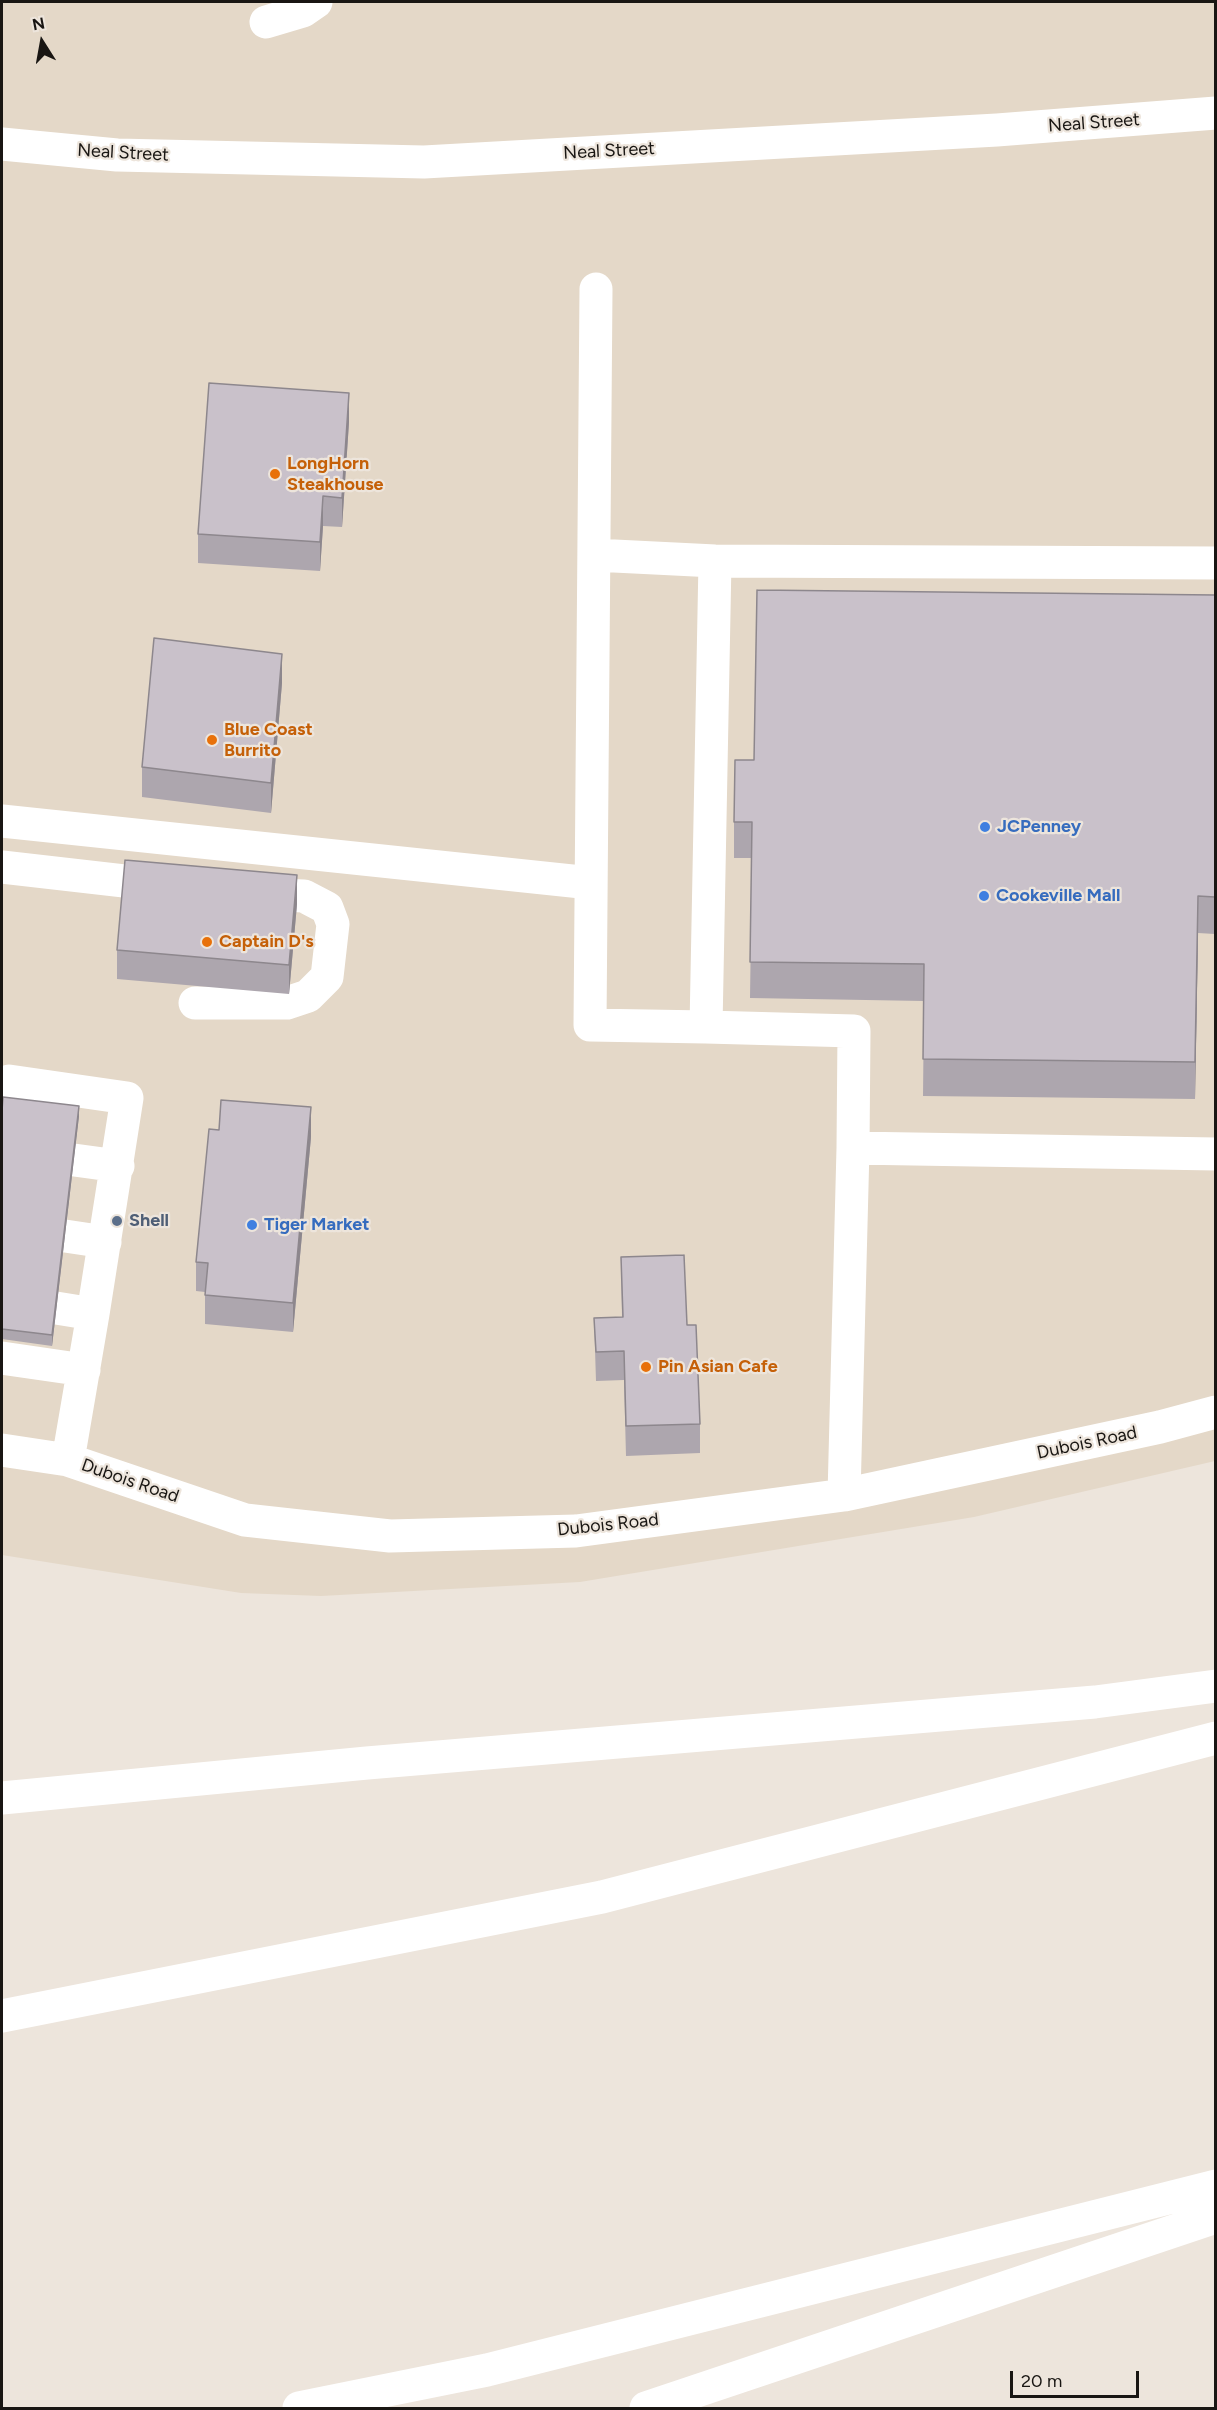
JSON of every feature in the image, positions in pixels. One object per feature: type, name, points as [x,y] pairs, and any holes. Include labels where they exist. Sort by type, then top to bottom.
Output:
[{"type":"main road","points":[[266,22],[303,11],[316,2]]},
{"type":"main road","name":"Neal Street","points":[[2,144],[117,155],[424,162],[997,130],[1215,113]]},
{"type":"main road","points":[[596,288],[590,1025],[854,1030],[844,1495]]},
{"type":"main road","points":[[594,555],[715,561],[1215,563]]},
{"type":"main road","points":[[706,1027],[715,561]]},
{"type":"main road","points":[[2,821],[591,883]]},
{"type":"main road","points":[[2,867],[120,882],[304,896],[327,908],[333,924],[327,977],[308,996],[287,1003],[195,1003]]},
{"type":"main road","points":[[2,1083],[9,1081],[127,1098],[68,1460]]},
{"type":"main road","points":[[853,1148],[1215,1154]]},
{"type":"main road","points":[[74,1160],[117,1166]]},
{"type":"main road","points":[[65,1236],[105,1242]]},
{"type":"main road","points":[[56,1308],[93,1314]]},
{"type":"main road","points":[[2,1358],[84,1370]]},
{"type":"main road","name":"Dubois Road","points":[[2,1450],[68,1460],[245,1520],[390,1536],[576,1531],[844,1495],[1160,1427],[1215,1412]]},
{"type":"main road","points":[[2,1798],[368,1763],[1095,1702],[1215,1686]]},
{"type":"main road","points":[[2,2016],[602,1897],[1215,1738]]},
{"type":"main road","points":[[299,2409],[487,2370],[1215,2186]]},
{"type":"main road","points":[[646,2409],[1215,2217]]},
{"type":"shaded area","points":[[2,2],[1215,2],[1215,1461],[974,1517],[580,1582],[321,1596],[241,1593],[2,1555]]},
{"type":"building","name":"LongHorn Steakhouse","points":[[209,383],[349,393],[342,498],[323,496],[320,542],[198,534]]},
{"type":"building","name":"Cookeville Mall","points":[[757,590],[1215,595],[1215,897],[1198,896],[1195,1062],[923,1059],[924,964],[750,962],[752,822],[734,822],[735,760],[754,760]]},
{"type":"building","name":"Blue Coast Burrito","points":[[154,638],[282,654],[271,783],[142,767]]},
{"type":"building","name":"Captain D's","points":[[125,860],[297,875],[289,965],[117,950]]},
{"type":"building","points":[[3,1097],[79,1106],[52,1335],[2,1329]]},
{"type":"building","name":"Tiger Market","points":[[221,1100],[311,1107],[293,1303],[205,1295],[208,1263],[196,1262],[209,1129],[219,1130]]},
{"type":"building","name":"Pin Asian Cafe","points":[[684,1255],[687,1325],[696,1325],[700,1424],[626,1426],[624,1351],[596,1352],[594,1318],[623,1317],[621,1257]]},
{"type":"place","name":"LongHorn Steakhouse","points":[[275,474]]},
{"type":"place","name":"Blue Coast Burrito","points":[[212,740]]},
{"type":"place","name":"JCPenney","points":[[985,827]]},
{"type":"place","name":"Cookeville Mall","points":[[984,896]]},
{"type":"place","name":"Captain D's","points":[[207,942]]},
{"type":"place","name":"Shell","points":[[117,1221]]},
{"type":"place","name":"Tiger Market","points":[[252,1225]]},
{"type":"place","name":"Pin Asian Cafe","points":[[646,1367]]}]
